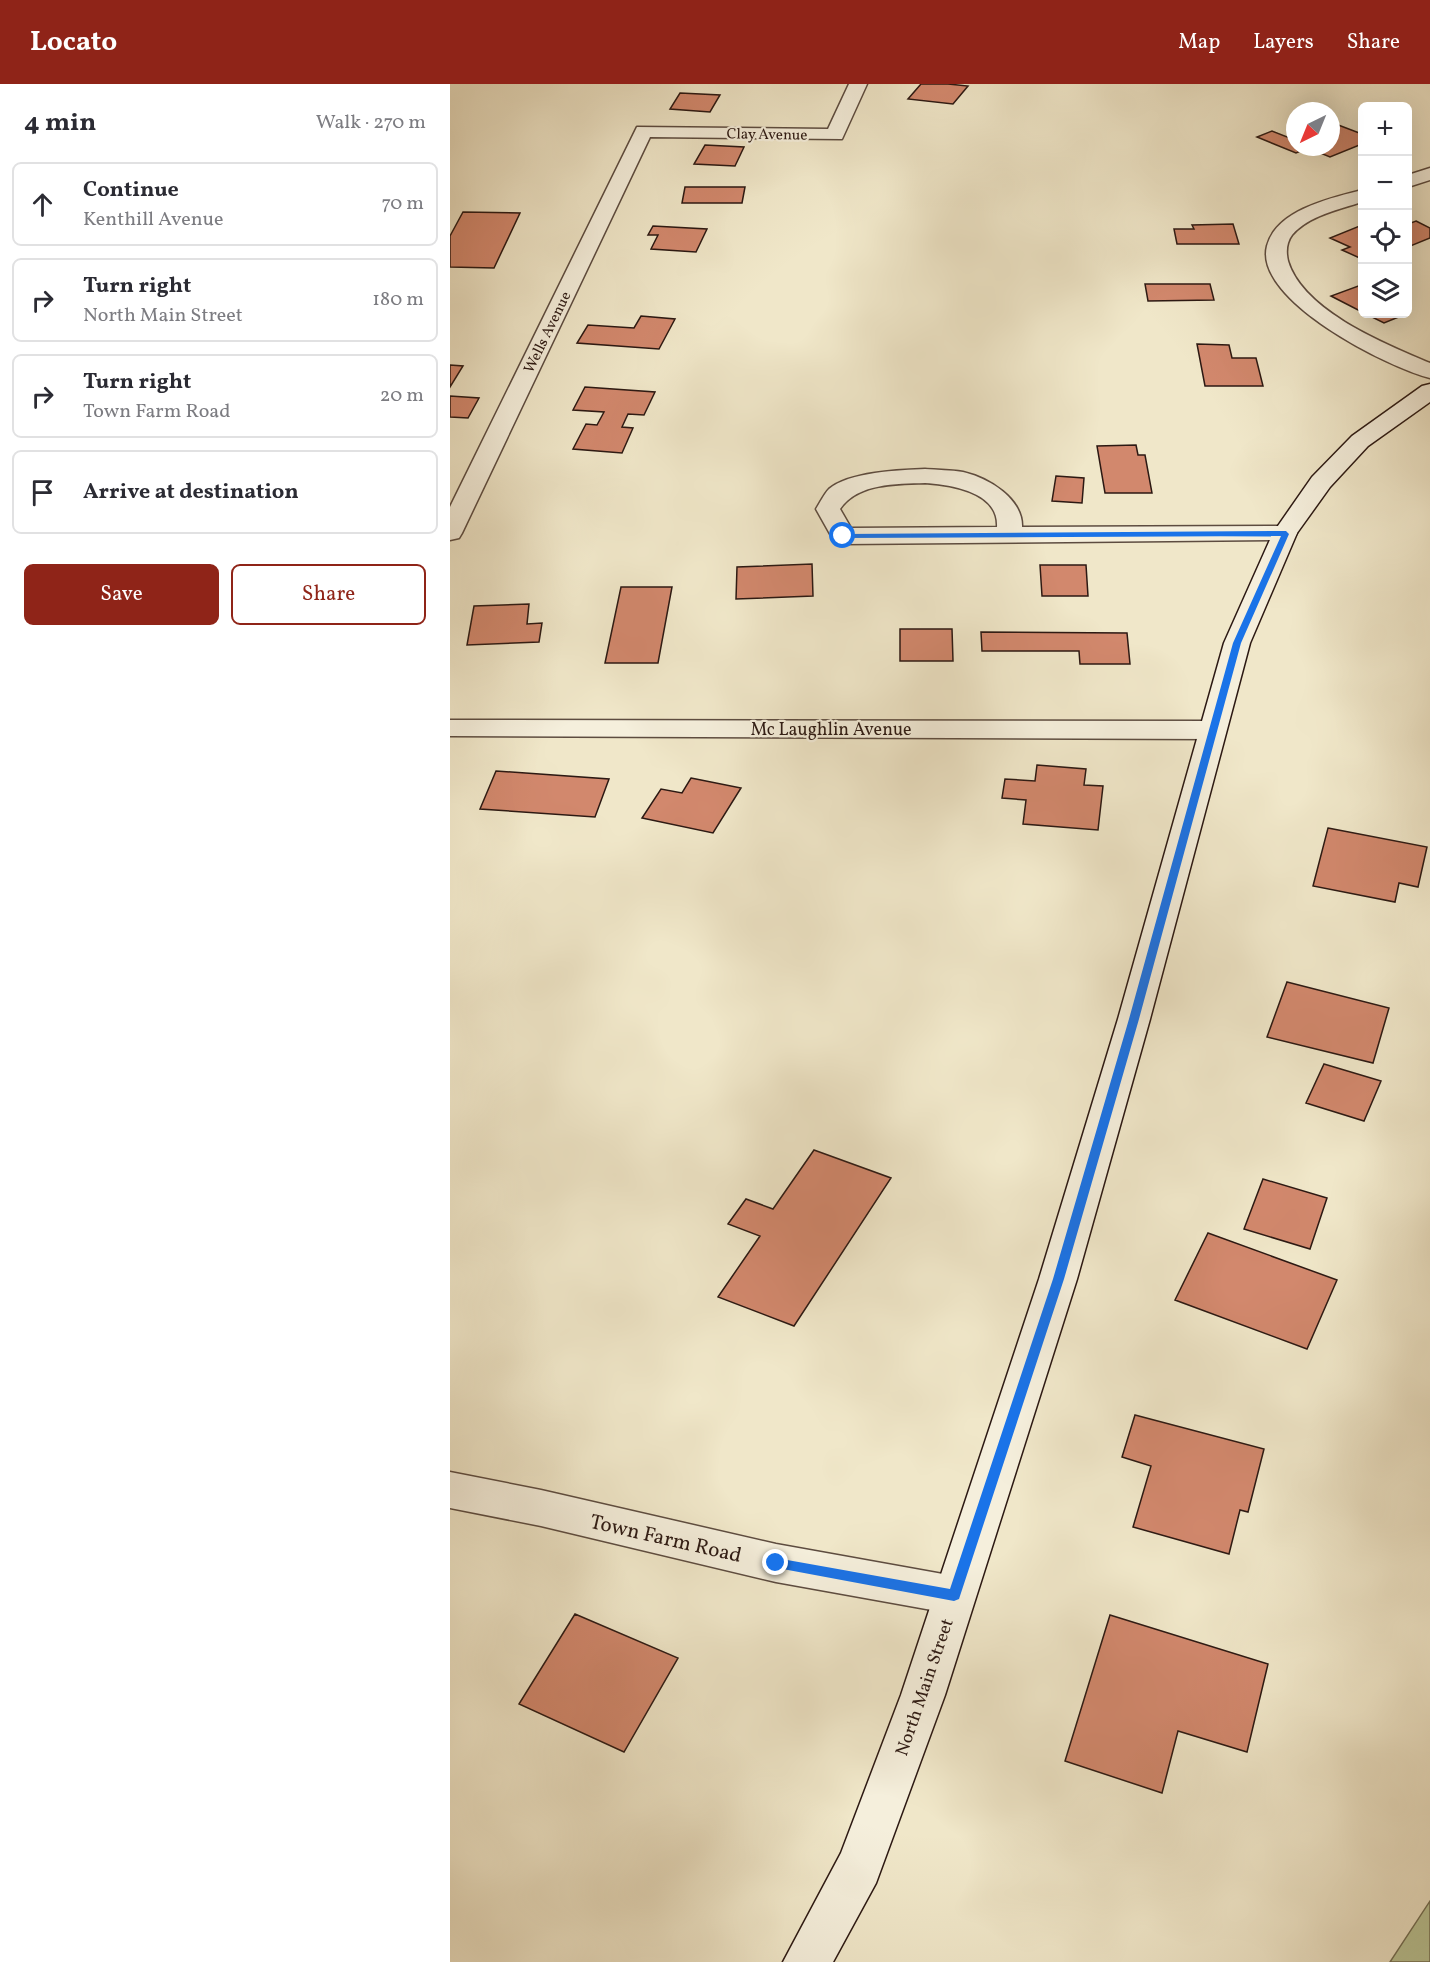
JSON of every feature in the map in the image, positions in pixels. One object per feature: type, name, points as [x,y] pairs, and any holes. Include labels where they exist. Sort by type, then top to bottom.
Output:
[{"type":"street","name":"Clay Avenue","points":[[643,130],[835,135],[858,84]]},
{"type":"street","name":"Wells Avenue","points":[[450,533],[643,130]]},
{"type":"street","points":[[1412,180],[1430,174]]},
{"type":"street","points":[[1358,197],[1305,216],[1285,230],[1276,246],[1277,265],[1285,282],[1302,300],[1327,318],[1386,352],[1430,371]]},
{"type":"street","name":"North Main Street","points":[[807,1962],[859,1866],[923,1695],[1058,1279],[1134,1019],[1237,643],[1286,534],[1321,482],[1360,441],[1430,391]]},
{"type":"street","points":[[1009,535],[1010,516],[1002,503],[987,491],[960,479],[904,477],[865,482],[838,494],[828,509],[843,536],[1286,534]]},
{"type":"street","name":"Mc Laughlin Avenue","points":[[450,728],[1212,730]]},
{"type":"street","name":"Town Farm Road","points":[[450,1490],[541,1508],[776,1563],[954,1595]]},
{"type":"green space","points":[[1430,1901],[1430,1962],[1390,1962]]},
{"type":"building","points":[[921,84],[968,86],[953,104],[908,99]]},
{"type":"building","points":[[680,93],[720,95],[710,112],[670,109]]},
{"type":"building","points":[[1340,126],[1358,132],[1358,146],[1340,153]]},
{"type":"building","points":[[1272,131],[1286,137],[1286,149],[1257,137]]},
{"type":"building","points":[[705,145],[744,147],[735,166],[694,164]]},
{"type":"building","points":[[685,187],[745,187],[742,203],[682,203]]},
{"type":"building","points":[[463,212],[520,213],[494,268],[450,267],[450,236]]},
{"type":"building","points":[[1416,221],[1430,228],[1430,238],[1412,245],[1412,222]]},
{"type":"building","points":[[1233,224],[1239,244],[1177,244],[1174,229],[1194,229],[1192,225]]},
{"type":"building","points":[[653,226],[707,229],[696,252],[651,249],[658,235],[648,235]]},
{"type":"building","points":[[1358,227],[1358,257],[1342,250],[1350,247],[1330,238]]},
{"type":"building","points":[[1145,284],[1210,284],[1214,300],[1148,301]]},
{"type":"building","points":[[1358,286],[1358,310],[1331,296]]},
{"type":"building","points":[[641,316],[675,319],[659,349],[577,343],[588,325],[634,328]]},
{"type":"building","points":[[1374,318],[1396,318],[1384,323]]},
{"type":"building","points":[[1197,344],[1229,345],[1232,358],[1256,358],[1263,386],[1205,386]]},
{"type":"building","points":[[450,365],[463,366],[450,387]]},
{"type":"building","points":[[585,387],[655,392],[644,415],[628,414],[622,427],[633,428],[622,453],[573,449],[586,424],[597,425],[604,412],[573,410]]},
{"type":"building","points":[[450,396],[479,398],[468,418],[450,417]]},
{"type":"building","points":[[1136,445],[1138,455],[1145,455],[1152,493],[1105,493],[1097,446]]},
{"type":"building","points":[[1056,476],[1084,478],[1082,503],[1052,501]]},
{"type":"building","points":[[812,564],[813,596],[736,599],[737,567]]},
{"type":"building","points":[[1040,565],[1086,565],[1088,596],[1042,596]]},
{"type":"building","points":[[621,587],[672,587],[658,663],[605,663]]},
{"type":"building","points":[[529,604],[527,624],[542,623],[539,642],[467,645],[474,606]]},
{"type":"building","points":[[900,629],[952,629],[953,661],[900,661]]},
{"type":"building","points":[[981,632],[1127,633],[1130,664],[1080,664],[1079,651],[982,651]]},
{"type":"building","points":[[1037,765],[1086,769],[1084,785],[1103,786],[1098,830],[1023,824],[1026,800],[1002,798],[1005,779],[1035,781]]},
{"type":"building","points":[[496,771],[609,779],[595,817],[480,809]]},
{"type":"building","points":[[691,778],[741,788],[713,833],[642,818],[661,789],[682,793]]},
{"type":"building","points":[[1328,828],[1427,847],[1418,887],[1399,883],[1395,902],[1313,886]]},
{"type":"building","points":[[1287,982],[1389,1008],[1373,1063],[1267,1037]]},
{"type":"building","points":[[1324,1064],[1381,1081],[1364,1121],[1306,1103]]},
{"type":"building","points":[[814,1150],[891,1178],[794,1326],[718,1297],[760,1236],[728,1224],[746,1199],[773,1209]]},
{"type":"building","points":[[1263,1179],[1327,1198],[1310,1249],[1244,1229]]},
{"type":"building","points":[[1208,1233],[1337,1280],[1307,1349],[1175,1300]]},
{"type":"building","points":[[1135,1415],[1264,1449],[1248,1512],[1240,1510],[1229,1554],[1133,1527],[1151,1466],[1122,1457]]},
{"type":"building","points":[[575,1614],[678,1658],[624,1752],[519,1704]]},
{"type":"building","points":[[1110,1615],[1268,1664],[1247,1752],[1178,1731],[1162,1793],[1065,1761]]},
{"type":"route","points":[[776,1563],[954,1595],[1058,1279],[1134,1019],[1237,643],[1286,534],[843,536]]}]
